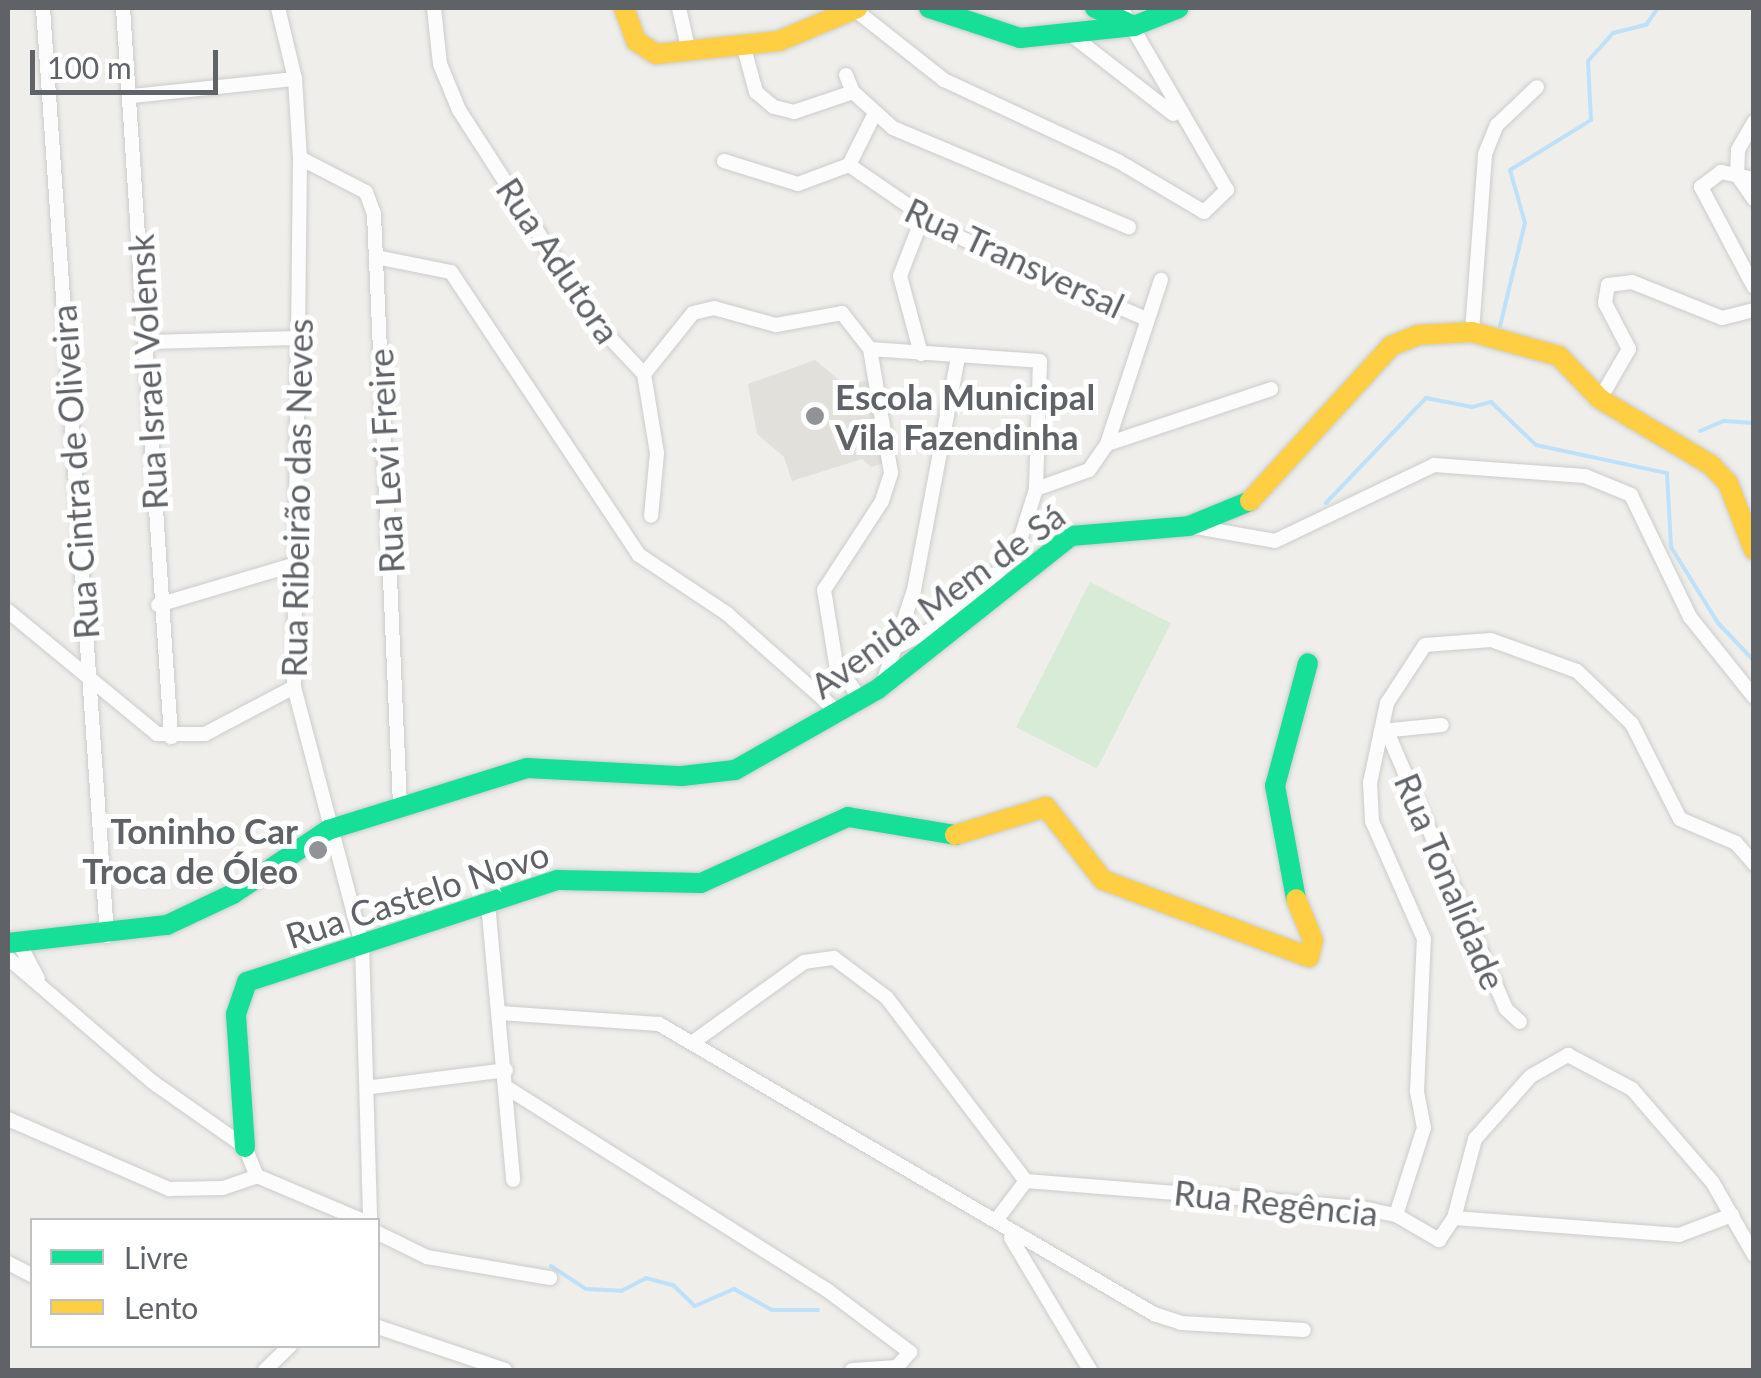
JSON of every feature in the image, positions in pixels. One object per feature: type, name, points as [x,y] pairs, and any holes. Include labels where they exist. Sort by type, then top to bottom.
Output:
[{"type":"street","name":"Rua Cintra de Oliveira","points":[[43,8],[107,937]]},
{"type":"street","name":"Rua Israel Volensk","points":[[123,8],[147,342],[158,606],[170,737]]},
{"type":"street","name":"Rua Ribeirão das Neves","points":[[278,8],[295,79],[300,158],[290,566],[294,688],[328,830],[362,945],[372,1087],[370,1218]]},
{"type":"street","name":"Rua Adutora","points":[[434,8],[440,64],[459,110],[597,324],[644,374],[658,453],[651,516]]},
{"type":"street","points":[[624,8],[645,51],[689,52],[744,48],[856,8],[944,80],[1118,161],[1204,212],[1227,190],[1187,130],[1121,8]]},
{"type":"street","points":[[679,8],[689,52]]},
{"type":"street","points":[[932,8],[993,35],[1134,26],[1178,8]]},
{"type":"street","points":[[1096,8],[1134,26]]},
{"type":"street","points":[[1069,33],[1124,69],[1187,130]]},
{"type":"street","points":[[744,48],[756,92],[774,107],[794,112],[853,92]]},
{"type":"street","points":[[846,75],[853,92],[875,113],[1016,186],[1128,228]]},
{"type":"street","points":[[132,96],[295,79]]},
{"type":"street","points":[[1472,332],[1485,154],[1496,125],[1537,86]]},
{"type":"street","points":[[724,161],[798,184],[849,164],[875,113]]},
{"type":"street","points":[[1754,122],[1738,150],[1737,175],[1754,199]]},
{"type":"street","name":"Rua Levi Freire","points":[[300,158],[366,192],[376,257],[400,805]]},
{"type":"street","name":"Rua Transversal","points":[[849,164],[922,219],[1146,319]]},
{"type":"street","points":[[1754,179],[1737,175],[1706,177],[1702,199],[1754,287]]},
{"type":"street","points":[[921,354],[900,276],[922,219]]},
{"type":"street","points":[[376,257],[451,272],[639,555],[726,613],[840,714]]},
{"type":"street","points":[[1036,489],[1090,470],[1107,444],[1160,280]]},
{"type":"street","points":[[1600,399],[1629,349],[1605,303],[1608,285],[1632,282],[1722,318],[1754,310]]},
{"type":"street","points":[[644,374],[702,310],[776,325],[842,313],[870,349],[890,473],[870,524],[824,590],[836,664],[861,700]]},
{"type":"street","points":[[1189,526],[1215,521],[1263,492],[1391,346],[1418,335],[1472,332],[1544,348],[1600,399],[1711,465],[1728,483],[1754,550]]},
{"type":"street","points":[[147,342],[298,338]]},
{"type":"street","points":[[870,349],[1040,361],[1036,489],[1015,556],[938,626],[898,646]]},
{"type":"street","points":[[882,686],[898,646],[958,358]]},
{"type":"street","points":[[1107,444],[1271,389]]},
{"type":"street","name":"Avenida Mem de Sá","points":[[11,948],[107,937],[207,907],[328,830],[527,768],[682,776],[735,770],[840,714],[882,686],[1086,528],[1189,526],[1274,541],[1434,465],[1585,476],[1631,495],[1690,616],[1754,697]]},
{"type":"street","points":[[158,606],[290,566]]},
{"type":"street","points":[[8,612],[149,729],[170,737],[237,723],[294,688]]},
{"type":"street","points":[[1396,1215],[1424,1128],[1417,1091],[1424,953],[1372,821],[1384,733],[1404,665],[1425,645],[1466,637],[1555,658],[1592,682],[1632,724],[1680,820],[1736,843],[1754,864]]},
{"type":"street","name":"Rua Castelo Novo","points":[[245,1147],[241,988],[488,903],[573,878],[702,883],[848,817],[965,837],[1040,806],[1051,809],[1103,880],[1309,957],[1313,940],[1290,886],[1275,786],[1308,662]]},
{"type":"street","points":[[1384,733],[1426,724],[1442,725]]},
{"type":"street","name":"Rua Tonalidade","points":[[1384,733],[1506,1009],[1520,1022]]},
{"type":"street","points":[[488,903],[509,1089],[513,1180]]},
{"type":"street","points":[[11,948],[40,983],[154,1084],[245,1147],[258,1176]]},
{"type":"street","points":[[696,1040],[804,962],[834,958],[887,998],[1026,1181],[997,1219]]},
{"type":"street","points":[[500,1013],[644,1021],[696,1040],[997,1219],[1090,1370]]},
{"type":"street","points":[[1732,1215],[1679,1235],[1454,1218],[1475,1139],[1530,1076],[1568,1055],[1632,1088],[1732,1215],[1754,1255]]},
{"type":"street","points":[[372,1087],[506,1070]]},
{"type":"street","points":[[509,1089],[827,1290],[897,1339],[910,1358],[852,1370]]},
{"type":"street","points":[[8,1119],[169,1188],[223,1188],[258,1176],[356,1218]]},
{"type":"street","name":"Rua Regência","points":[[1026,1181],[1231,1193],[1396,1215],[1440,1240],[1454,1218]]},
{"type":"street","points":[[380,1234],[427,1258],[550,1278]]},
{"type":"street","points":[[1009,1234],[1181,1323],[1304,1330]]},
{"type":"street","points":[[380,1329],[505,1370]]},
{"type":"street","points":[[265,1370],[288,1348]]},
{"type":"shaded area","name":"Escola Municipal Vila Fazendinha","points":[[815,360],[846,386],[872,379],[890,461],[871,467],[862,459],[792,481],[784,457],[757,434],[748,384]]},
{"type":"green space","points":[[1090,582],[1171,623],[1097,769],[1016,727]]},
{"type":"waterway","points":[[1500,326],[1525,223],[1510,170],[1591,120],[1588,61],[1613,33],[1646,25],[1658,8]]},
{"type":"waterway","points":[[1326,503],[1426,398],[1472,407],[1491,402],[1536,445],[1667,473],[1671,547],[1718,623],[1754,661]]},
{"type":"waterway","points":[[1700,431],[1724,421],[1754,423]]},
{"type":"waterway","points":[[551,1266],[586,1289],[621,1291],[646,1278],[673,1285],[695,1306],[734,1289],[772,1310],[818,1310]]},
{"type":"traffic: fast","points":[[929,8],[1020,38],[1134,26],[1179,8]]},
{"type":"traffic: fast","points":[[1095,8],[1132,25]]},
{"type":"traffic: fast","points":[[8,943],[167,925],[233,894],[328,830],[527,768],[682,776],[735,770],[878,689],[1071,536],[1189,526],[1250,501]]},
{"type":"traffic: fast","points":[[1296,899],[1275,786],[1308,663]]},
{"type":"traffic: fast","points":[[245,1147],[236,1014],[247,982],[558,880],[701,883],[848,817],[955,835]]},
{"type":"traffic: slow","points":[[624,8],[636,41],[656,54],[779,41],[857,8]]},
{"type":"traffic: slow","points":[[1250,501],[1391,346],[1418,335],[1472,332],[1559,356],[1600,399],[1711,465],[1728,483],[1754,550]]},
{"type":"traffic: slow","points":[[955,835],[1046,807],[1103,880],[1309,957],[1313,940],[1296,899]]},
{"type":"place","name":"Escola Municipal Vila Fazendinha","points":[[815,416]]},
{"type":"place","name":"Toninho Car Troca de Óleo","points":[[318,850]]}]
